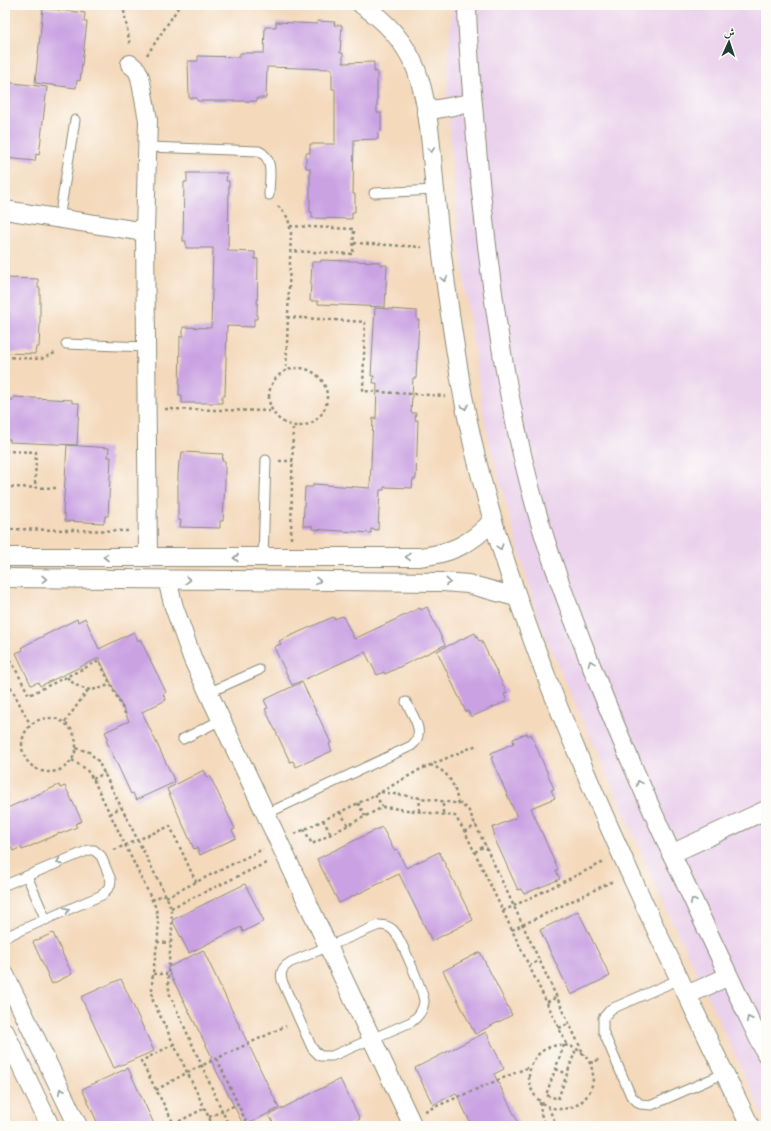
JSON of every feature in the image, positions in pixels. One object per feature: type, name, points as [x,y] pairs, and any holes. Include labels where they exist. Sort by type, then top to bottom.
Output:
[{"type":"street","points":[[362,5],[387,24],[409,53],[421,87],[426,111],[451,324],[463,397],[492,521],[516,597],[568,732],[629,873],[750,1126]]},
{"type":"street","points":[[467,5],[471,103],[496,317],[508,389],[536,509],[559,582],[608,708],[671,854],[766,1054]]},
{"type":"street","points":[[134,67],[147,105],[148,147],[145,232],[148,557]]},
{"type":"street","points":[[426,111],[471,103]]},
{"type":"street","points":[[5,210],[145,232]]},
{"type":"street","points":[[5,557],[419,557],[447,552],[472,540],[492,521]]},
{"type":"street","points":[[372,582],[374,558]]},
{"type":"street","points":[[5,578],[450,582],[493,590],[516,597]]},
{"type":"street","points":[[167,580],[183,634],[208,693],[412,1122]]},
{"type":"street","points":[[671,854],[766,810]]},
{"type":"street","points":[[5,975],[78,1126]]},
{"type":"street","points":[[683,987],[729,976]]},
{"type":"street","points":[[5,1032],[10,1055],[50,1126]]},
{"type":"lane","points":[[59,218],[75,120]]},
{"type":"lane","points":[[148,147],[259,150],[269,162],[269,195]]},
{"type":"lane","points":[[374,193],[435,190]]},
{"type":"lane","points":[[66,344],[146,347]]},
{"type":"lane","points":[[262,558],[266,460]]},
{"type":"lane","points":[[208,693],[259,670]]},
{"type":"lane","points":[[266,814],[412,746],[419,738],[420,732],[406,702]]},
{"type":"lane","points":[[183,739],[221,720]]},
{"type":"lane","points":[[5,885],[89,850],[94,850],[101,856],[111,880],[107,892],[5,937]]},
{"type":"lane","points":[[27,876],[46,920]]},
{"type":"lane","points":[[379,924],[390,927],[397,935],[423,994],[423,1007],[420,1013],[411,1022],[332,1056],[320,1056],[312,1048],[299,1020],[283,983],[281,973],[286,964],[379,924]]},
{"type":"lane","points":[[683,987],[611,1009],[603,1018],[603,1031],[631,1096],[640,1104],[652,1105],[725,1074]]},
{"type":"path","points":[[123,5],[134,67]]},
{"type":"path","points":[[134,67],[180,5]]},
{"type":"path","points":[[269,195],[288,218],[290,226],[286,371]]},
{"type":"path","points":[[290,226],[354,229],[353,254],[290,251]]},
{"type":"path","points":[[354,243],[441,248]]},
{"type":"path","points":[[287,317],[365,322],[363,391],[463,397]]},
{"type":"path","points":[[5,357],[46,358],[66,344]]},
{"type":"path","points":[[299,368],[316,374],[322,380],[328,396],[325,408],[318,419],[310,424],[293,426],[285,423],[273,411],[270,403],[272,386],[276,379],[286,371],[299,368]]},
{"type":"path","points":[[146,409],[273,411]]},
{"type":"path","points":[[291,558],[293,426]]},
{"type":"path","points":[[5,451],[36,452],[35,488]]},
{"type":"path","points":[[5,487],[60,488]]},
{"type":"path","points":[[5,529],[148,532]]},
{"type":"path","points":[[5,649],[29,695],[99,661],[127,717]]},
{"type":"path","points":[[5,676],[30,724]]},
{"type":"path","points":[[67,677],[76,686],[88,690],[96,690],[110,684]]},
{"type":"path","points":[[65,722],[88,690]]},
{"type":"path","points":[[51,717],[65,722],[74,734],[76,748],[72,760],[66,766],[51,772],[35,768],[24,755],[22,747],[22,739],[30,724],[44,718],[51,717]]},
{"type":"path","points":[[171,908],[282,848],[304,829],[381,792],[430,765],[477,745]]},
{"type":"path","points":[[76,748],[89,752],[94,756],[105,773],[171,908],[172,918],[167,974],[170,995],[229,1126]]},
{"type":"path","points":[[72,760],[86,769],[93,779],[158,915],[157,942],[153,974],[153,1001],[213,1126]]},
{"type":"path","points":[[430,765],[442,771],[452,781],[458,804]]},
{"type":"path","points":[[93,779],[105,773]]},
{"type":"path","points":[[381,792],[458,804],[467,808],[476,825],[593,1072],[593,1082],[590,1091],[584,1099],[567,1109],[548,1107],[540,1102],[533,1094],[529,1085],[528,1076],[530,1066],[540,1051],[549,1047],[566,1045],[576,1049],[584,1055]]},
{"type":"path","points":[[375,795],[383,807]]},
{"type":"path","points":[[419,811],[420,798]]},
{"type":"path","points":[[443,813],[444,801]]},
{"type":"path","points":[[358,803],[365,816]]},
{"type":"path","points":[[110,814],[121,807]]},
{"type":"path","points":[[304,829],[312,844],[383,807],[443,813],[455,816],[465,832],[547,1002],[566,1045],[546,1094],[558,1099],[576,1049]]},
{"type":"path","points":[[340,812],[348,825]]},
{"type":"path","points":[[323,820],[331,834]]},
{"type":"path","points":[[465,832],[476,825]]},
{"type":"path","points":[[101,856],[170,826],[196,882]]},
{"type":"path","points":[[474,852],[486,846]]},
{"type":"path","points":[[152,900],[282,848]]},
{"type":"path","points":[[503,911],[621,854]]},
{"type":"path","points":[[512,930],[629,873]]},
{"type":"path","points":[[157,942],[170,943]]},
{"type":"path","points":[[529,966],[540,960]]},
{"type":"path","points":[[153,974],[167,974]]},
{"type":"path","points":[[547,1002],[557,997]]},
{"type":"path","points":[[156,1090],[188,1072],[299,1020]]},
{"type":"path","points":[[559,1028],[570,1023]]},
{"type":"path","points":[[174,1044],[141,1061],[174,1124],[205,1108]]},
{"type":"path","points":[[217,1059],[248,1126]]},
{"type":"path","points":[[412,1122],[530,1066]]},
{"type":"path","points":[[556,1069],[567,1074]]},
{"type":"path","points":[[540,1102],[541,1114],[546,1126]]},
{"type":"path","points":[[209,1117],[238,1104]]},
{"type":"path","points":[[548,1107],[557,1126]]},
{"type":"shaded area","points":[[452,5],[766,5],[766,1121],[674,925],[539,622],[486,430],[458,236],[447,93]]},
{"type":"shaded area","points":[[5,1007],[12,1022],[5,1026]]},
{"type":"building","points":[[43,8],[85,13],[84,22],[87,22],[80,81],[77,80],[76,88],[35,83]]},
{"type":"building","points":[[317,21],[335,22],[334,25],[342,25],[340,53],[343,53],[343,63],[374,62],[374,72],[377,71],[377,113],[381,113],[381,131],[378,132],[378,139],[354,140],[353,194],[355,194],[355,212],[352,212],[352,219],[312,218],[312,212],[310,212],[310,168],[306,168],[306,153],[310,153],[310,144],[335,144],[335,89],[332,89],[332,69],[267,67],[266,98],[257,98],[257,101],[197,101],[197,98],[189,98],[188,61],[198,61],[198,56],[240,57],[240,53],[264,53],[265,27],[276,27],[276,22],[317,24]]},
{"type":"building","points":[[5,82],[47,87],[39,155],[36,154],[35,161],[5,158]]},
{"type":"building","points":[[187,173],[227,173],[226,181],[229,181],[228,251],[255,252],[255,259],[258,259],[257,319],[254,319],[254,327],[227,326],[225,396],[222,396],[222,403],[182,403],[182,395],[179,395],[180,336],[183,337],[183,327],[211,328],[213,248],[186,248],[186,241],[183,241],[184,182],[187,182]]},
{"type":"building","points":[[321,260],[380,262],[380,265],[387,265],[385,307],[318,304],[318,301],[310,301],[312,262],[321,262]]},
{"type":"building","points":[[5,278],[38,279],[38,288],[40,288],[40,325],[39,347],[36,347],[35,354],[5,353]]},
{"type":"building","points":[[375,308],[417,311],[417,320],[419,320],[416,378],[413,378],[411,413],[416,413],[415,420],[418,420],[416,479],[413,479],[412,488],[384,487],[384,490],[380,490],[378,530],[371,529],[371,533],[312,529],[312,526],[303,526],[305,487],[313,487],[313,484],[370,488],[373,418],[376,419],[377,383],[373,383],[374,376],[371,376]]},
{"type":"building","points":[[13,397],[72,400],[72,403],[79,403],[77,445],[10,442],[10,439],[5,439],[5,399],[13,400]]},
{"type":"building","points":[[67,445],[109,448],[108,457],[111,457],[108,516],[105,516],[104,523],[65,521],[65,514],[63,513]]},
{"type":"building","points":[[182,452],[223,454],[222,461],[225,461],[225,480],[223,521],[220,521],[220,528],[180,527],[181,520],[178,520],[178,476],[179,461],[181,461]]},
{"type":"building","points":[[427,607],[445,645],[385,674],[384,672],[377,675],[365,652],[292,685],[274,647],[281,644],[279,641],[333,617],[334,619],[343,616],[354,639],[420,608],[421,610]]},
{"type":"building","points":[[85,618],[99,649],[134,632],[138,641],[140,639],[166,692],[163,694],[166,700],[142,712],[175,782],[136,800],[133,793],[131,794],[106,740],[108,738],[105,732],[129,721],[99,658],[40,686],[38,682],[31,685],[16,653],[23,650],[22,647],[61,627],[77,619],[78,622]]},
{"type":"building","points":[[475,633],[479,641],[481,640],[507,693],[504,694],[507,701],[471,717],[468,711],[466,712],[437,651]]},
{"type":"building","points":[[302,682],[331,743],[329,744],[332,751],[296,767],[293,761],[290,762],[265,709],[268,708],[264,700]]},
{"type":"building","points":[[527,733],[528,736],[531,734],[554,789],[551,790],[555,798],[531,808],[558,870],[556,871],[560,879],[524,894],[521,889],[518,890],[493,835],[495,835],[492,828],[517,817],[491,758],[493,757],[491,753],[514,743],[513,739]]},
{"type":"building","points":[[204,770],[207,777],[210,776],[235,829],[232,830],[236,838],[200,855],[197,848],[194,849],[167,789]]},
{"type":"building","points":[[59,785],[60,788],[65,786],[82,821],[75,824],[77,827],[22,850],[21,847],[13,851],[5,834],[5,809]]},
{"type":"building","points":[[382,827],[394,850],[397,849],[406,868],[439,852],[473,920],[432,941],[399,874],[339,903],[317,859]]},
{"type":"building","points":[[245,884],[264,921],[243,932],[241,927],[189,953],[172,920]]},
{"type":"building","points":[[578,911],[610,976],[571,995],[540,930]]},
{"type":"building","points":[[53,933],[72,974],[52,984],[33,942]]},
{"type":"building","points":[[203,950],[279,1108],[244,1126],[210,1058],[212,1057],[167,968]]},
{"type":"building","points":[[480,952],[512,1015],[475,1034],[443,971]]},
{"type":"building","points":[[121,979],[154,1051],[114,1068],[81,997]]},
{"type":"building","points":[[486,1032],[504,1069],[494,1074],[520,1126],[472,1126],[456,1093],[433,1105],[415,1068]]},
{"type":"building","points":[[128,1068],[155,1126],[99,1126],[82,1089]]},
{"type":"building","points":[[340,1079],[360,1119],[346,1126],[275,1126],[269,1115]]}]
